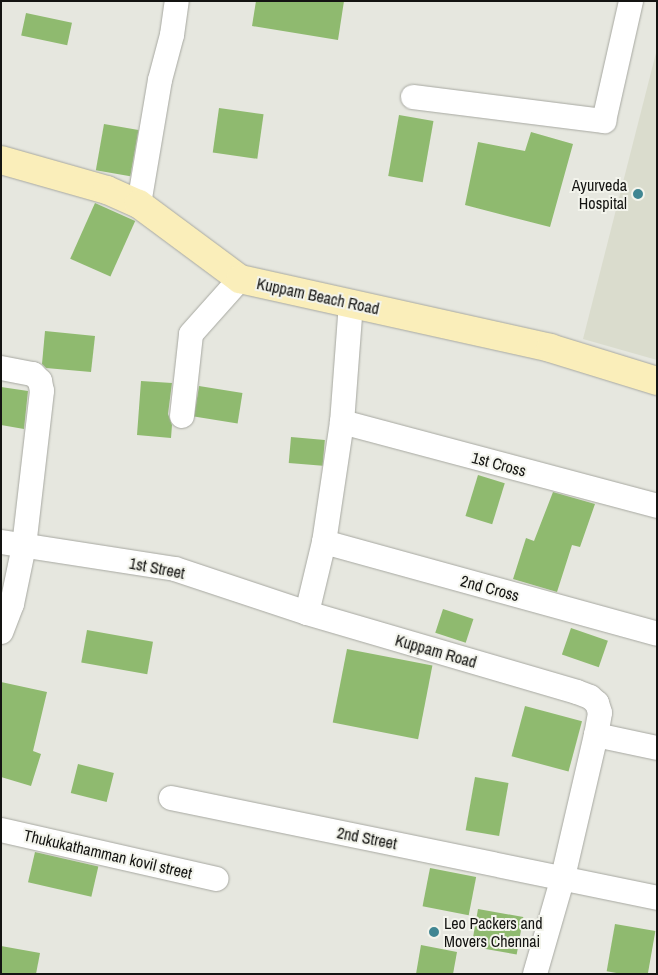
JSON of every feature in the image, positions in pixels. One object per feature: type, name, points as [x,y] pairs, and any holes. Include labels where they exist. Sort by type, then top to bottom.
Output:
[{"type":"street","points":[[139,204],[160,80],[172,35],[178,1]]},
{"type":"street","points":[[413,97],[604,121],[631,1]]},
{"type":"street","name":"Kuppam Beach Road","points":[[1,160],[107,190],[139,204],[240,279],[351,302],[550,348],[657,381]]},
{"type":"street","points":[[182,416],[191,334],[240,279]]},
{"type":"street","points":[[307,613],[324,542],[342,422],[351,302]]},
{"type":"street","points":[[1,368],[33,374],[40,381],[42,391],[24,546],[12,604],[1,632]]},
{"type":"street","name":"1st Cross","points":[[342,422],[657,506]]},
{"type":"street","name":"1st Street","points":[[1,542],[175,569],[307,613]]},
{"type":"street","name":"2nd Cross","points":[[324,542],[657,634]]},
{"type":"street","name":"Kuppam Road","points":[[307,613],[590,697],[597,703],[600,713],[596,735],[563,877],[535,974]]},
{"type":"street","points":[[596,735],[657,748]]},
{"type":"street","name":"2nd Street","points":[[172,798],[563,877],[657,898]]},
{"type":"street","name":"Thukukathamman kovil street","points":[[1,830],[216,879]]},
{"type":"shaded area","name":"Ayurveda Hospital","points":[[657,49],[657,360],[583,339]]},
{"type":"building","points":[[256,1],[344,1],[338,40],[252,26]]},
{"type":"building","points":[[26,13],[72,23],[67,45],[21,35]]},
{"type":"building","points":[[219,108],[264,114],[257,159],[213,153]]},
{"type":"building","points":[[399,115],[433,121],[423,182],[388,176]]},
{"type":"building","points":[[104,124],[138,130],[130,176],[96,170]]},
{"type":"building","points":[[531,132],[573,144],[550,227],[465,205],[478,142],[525,151]]},
{"type":"building","points":[[95,203],[135,221],[110,277],[70,259]]},
{"type":"building","points":[[45,331],[95,336],[91,372],[46,368],[42,364]]},
{"type":"building","points":[[141,381],[172,383],[168,414],[172,425],[171,438],[137,435]]},
{"type":"building","points":[[199,386],[242,393],[238,424],[194,417]]},
{"type":"building","points":[[1,387],[28,391],[24,429],[1,425]]},
{"type":"building","points":[[291,437],[325,440],[323,466],[289,463]]},
{"type":"building","points":[[478,475],[505,483],[492,524],[465,516]]},
{"type":"building","points":[[553,492],[595,504],[580,547],[572,545],[557,592],[513,579],[526,538],[534,541]]},
{"type":"building","points":[[443,609],[473,619],[466,643],[435,633]]},
{"type":"building","points":[[571,628],[608,641],[599,667],[562,654]]},
{"type":"building","points":[[87,630],[153,642],[147,674],[81,662]]},
{"type":"building","points":[[347,649],[432,666],[418,739],[333,723]]},
{"type":"building","points":[[1,682],[47,692],[33,751],[41,754],[31,786],[1,777]]},
{"type":"building","points":[[525,706],[582,721],[569,771],[512,756]]},
{"type":"building","points":[[78,764],[114,773],[107,802],[71,793]]},
{"type":"building","points":[[475,777],[508,783],[499,836],[466,830]]},
{"type":"building","points":[[35,852],[98,867],[91,897],[28,882]]},
{"type":"building","points":[[430,868],[476,877],[469,915],[423,906]]},
{"type":"building","points":[[478,909],[523,917],[517,954],[471,946]]},
{"type":"building","points":[[615,924],[655,931],[648,974],[622,974],[607,971]]},
{"type":"building","points":[[421,945],[457,952],[453,974],[416,974]]},
{"type":"building","points":[[1,946],[40,953],[36,974],[1,974]]},
{"type":"place","name":"Ayurveda Hospital","points":[[638,194]]},
{"type":"place","name":"Leo Packers and Movers Chennai","points":[[434,932]]}]
